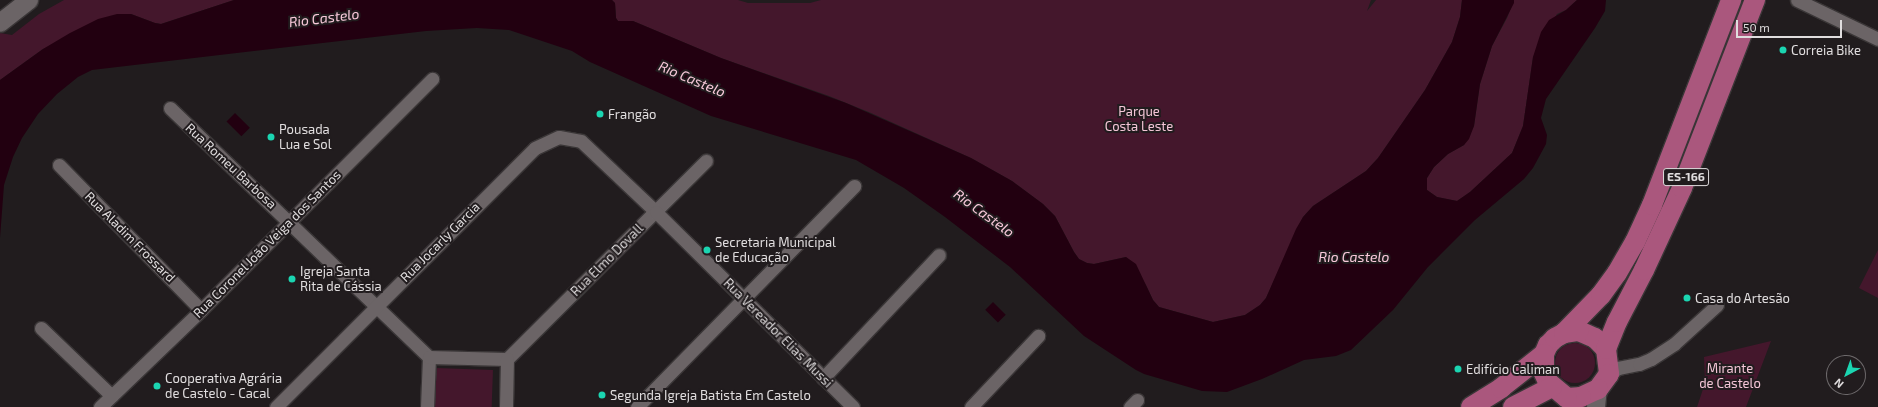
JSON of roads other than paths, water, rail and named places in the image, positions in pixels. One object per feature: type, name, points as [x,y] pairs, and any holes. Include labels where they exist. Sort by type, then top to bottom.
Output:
[{"type":"main road","points":[[0,23],[30,0]]},
{"type":"main road","name":"ES-166","points":[[1471,407],[1500,388],[1544,354],[1548,345],[1555,338],[1564,333],[1601,295],[1617,273],[1635,242],[1652,205],[1731,0]]},
{"type":"main road","name":"ES-166","points":[[1607,384],[1607,352],[1617,322],[1644,270],[1682,188],[1756,0]]},
{"type":"main road","points":[[1564,333],[1579,331],[1585,332],[1595,338],[1607,352]]},
{"type":"main road","points":[[1544,354],[1544,373],[1565,397]]},
{"type":"main road","points":[[1513,407],[1565,397],[1581,397],[1607,384]]},
{"type":"street","points":[[1797,0],[1878,39]]},
{"type":"street","name":"Rua Coronel João Veiga dos Santos","points":[[100,407],[201,310],[432,79]]},
{"type":"street","name":"Rua Romeu Barbosa","points":[[170,108],[290,221],[429,357]]},
{"type":"street","name":"Rua Vereador Elias Mussi","points":[[559,137],[581,140],[853,407]]},
{"type":"street","name":"Rua Jocarly Garcia","points":[[276,407],[535,148],[559,137]]},
{"type":"street","name":"Rua Elmo Dovall","points":[[507,359],[706,161]]},
{"type":"street","name":"Rua Aladim Frossard","points":[[59,165],[201,310]]},
{"type":"street","points":[[637,407],[744,300],[854,186]]},
{"type":"street","points":[[823,378],[939,255]]},
{"type":"street","points":[[1607,384],[1674,344],[1717,305]]},
{"type":"street","points":[[41,328],[112,396]]},
{"type":"street","points":[[971,407],[1038,336]]},
{"type":"street","points":[[427,407],[429,357],[507,359],[506,407]]},
{"type":"water","name":"Rio Castelo","points":[[234,0],[612,0],[615,3],[616,18],[618,21],[633,21],[721,58],[846,103],[971,158],[1012,181],[1043,204],[1055,216],[1079,259],[1087,263],[1094,264],[1126,257],[1136,264],[1153,300],[1159,307],[1213,322],[1245,315],[1260,305],[1266,298],[1296,229],[1303,217],[1313,206],[1366,171],[1378,158],[1425,90],[1452,42],[1460,17],[1462,0],[1514,0],[1514,3],[1492,46],[1480,84],[1474,126],[1469,139],[1464,145],[1448,154],[1434,167],[1427,178],[1427,190],[1437,197],[1457,201],[1470,192],[1512,153],[1523,126],[1533,57],[1541,32],[1549,20],[1566,10],[1577,0],[1606,0],[1605,11],[1595,28],[1546,99],[1541,118],[1547,135],[1546,144],[1533,168],[1524,179],[1475,220],[1428,267],[1393,310],[1351,350],[1336,356],[1304,360],[1262,379],[1227,392],[1202,391],[1144,374],[1136,370],[1084,336],[1010,267],[945,217],[904,188],[856,160],[711,116],[590,62],[572,51],[509,30],[477,28],[426,31],[92,70],[78,77],[57,94],[38,114],[22,138],[13,157],[4,185],[0,238],[0,80],[43,49],[98,19],[117,14],[131,14],[161,24]]},
{"type":"water","points":[[235,113],[250,128],[241,136],[227,121]]},
{"type":"water","points":[[993,302],[1006,315],[998,323],[985,310]]},
{"type":"place","name":"Correia Bike","points":[[1783,50]]},
{"type":"place","name":"Frangão","points":[[600,114]]},
{"type":"place","name":"Pousada Lua e Sol","points":[[271,137]]},
{"type":"place","name":"Secretaria Municipal de Educação","points":[[707,250]]},
{"type":"place","name":"Igreja Santa Rita de Cássia","points":[[292,279]]},
{"type":"place","name":"Casa do Artesão","points":[[1687,298]]},
{"type":"place","name":"Edifício Caliman","points":[[1458,369]]},
{"type":"place","name":"Cooperativa Agrária de Castelo - Cacal","points":[[157,386]]},
{"type":"place","name":"Segunda Igreja Batista Em Castelo","points":[[602,395]]},
{"type":"park label","name":"Parque Costa Leste","points":[[1139,120]]},
{"type":"park label","name":"Mirante de Castelo","points":[[1730,376]]}]
